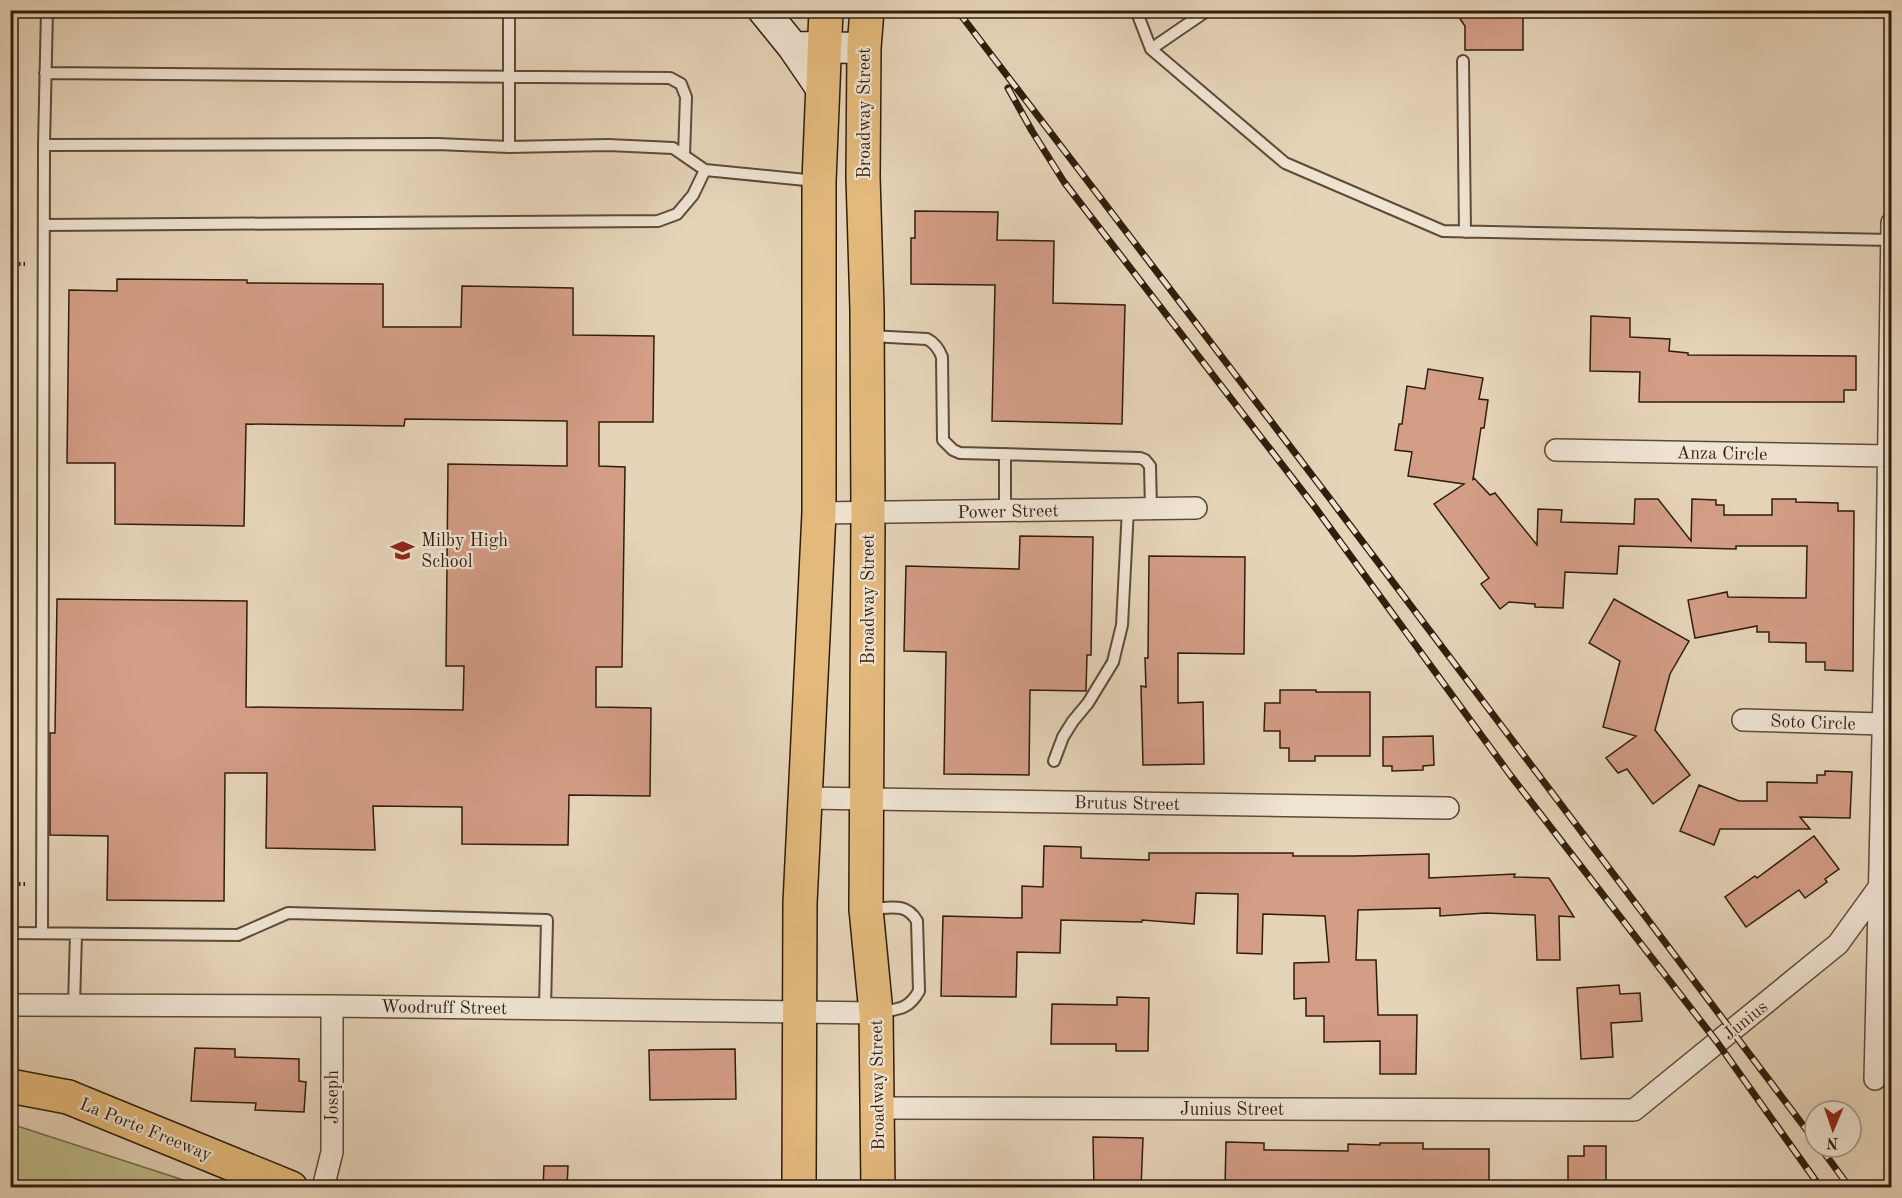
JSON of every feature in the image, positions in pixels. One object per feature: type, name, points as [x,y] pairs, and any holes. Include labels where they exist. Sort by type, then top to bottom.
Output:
[{"type":"main road","points":[[763,10],[809,47],[823,91],[819,181],[819,513],[800,903],[799,1188]]},
{"type":"main road","points":[[809,47],[826,10]]},
{"type":"main road","name":"Broadway Street","points":[[867,10],[864,48],[863,177],[868,513],[866,909],[876,1013],[878,1188]]},
{"type":"main road","points":[[809,47],[864,48]]},
{"type":"main road","points":[[10,1073],[68,1097]]},
{"type":"main road","name":"La Porte Freeway","points":[[10,1086],[68,1097],[291,1188]]},
{"type":"street","points":[[1875,1079],[1886,886],[1883,724],[1889,565],[1888,456],[1892,223]]},
{"type":"street","name":"Anza Circle","points":[[1556,450],[1888,456]]},
{"type":"street","name":"Power Street","points":[[819,513],[1196,508]]},
{"type":"street","name":"Soto Circle","points":[[1743,720],[1883,724]]},
{"type":"street","name":"Brutus Street","points":[[806,798],[1448,808]]},
{"type":"street","name":"Junius","points":[[1585,1110],[1634,1110],[1838,944],[1886,886]]},
{"type":"street","name":"Woodruff Street","points":[[10,1005],[332,1006],[876,1013]]},
{"type":"street","name":"Joseph","points":[[324,1188],[332,1152],[332,1006]]},
{"type":"street","name":"Junius Street","points":[[878,1108],[1585,1110]]},
{"type":"lane","points":[[42,933],[44,145],[47,10]]},
{"type":"lane","points":[[509,10],[509,147]]},
{"type":"lane","points":[[1136,10],[1151,49],[1285,163],[1443,231],[1891,240]]},
{"type":"lane","points":[[1151,49],[1208,10]]},
{"type":"lane","points":[[1463,61],[1465,232]]},
{"type":"lane","points":[[45,73],[670,78],[681,84],[686,97],[684,155]]},
{"type":"lane","points":[[44,145],[437,144],[509,147],[608,145],[673,147],[705,170],[819,181]]},
{"type":"lane","points":[[44,225],[658,221],[677,214],[693,195],[705,170]]},
{"type":"lane","points":[[867,336],[927,339],[939,349],[942,357],[943,440],[952,450],[960,453],[1140,458],[1150,466],[1151,508]]},
{"type":"lane","points":[[1005,454],[1005,511]]},
{"type":"lane","points":[[1054,761],[1063,736],[1088,703],[1113,662],[1122,625],[1128,509]]},
{"type":"lane","points":[[866,909],[904,908],[912,913],[917,921],[919,991],[913,1001],[903,1008],[876,1013]]},
{"type":"lane","points":[[10,933],[238,935],[288,913],[547,920],[545,1008]]},
{"type":"lane","points":[[74,1005],[76,934]]},
{"type":"shaded area","points":[[11,1124],[205,1187],[11,1187]]},
{"type":"building","points":[[1454,10],[1523,10],[1523,50],[1465,50],[1465,26]]},
{"type":"building","points":[[915,211],[998,212],[997,240],[1054,241],[1053,303],[1125,305],[1122,424],[992,421],[995,285],[911,284],[911,238],[915,238]]},
{"type":"building","points":[[117,279],[383,284],[383,327],[461,327],[462,286],[573,288],[573,335],[654,336],[653,422],[599,422],[599,466],[625,467],[622,667],[596,667],[596,707],[651,708],[650,796],[569,795],[568,845],[462,844],[462,807],[373,806],[375,850],[266,848],[267,773],[225,773],[224,901],[107,900],[108,836],[50,835],[50,733],[55,733],[57,599],[247,601],[246,707],[463,710],[464,666],[446,666],[448,464],[567,466],[567,421],[405,419],[404,426],[246,424],[244,526],[115,524],[115,463],[67,463],[69,290],[117,291]]},
{"type":"building","points":[[1591,316],[1630,318],[1630,337],[1670,339],[1669,351],[1688,353],[1688,355],[1856,356],[1856,390],[1844,390],[1844,402],[1639,402],[1640,372],[1590,371]]},
{"type":"building","points":[[1428,369],[1483,378],[1479,399],[1488,400],[1473,479],[1490,495],[1495,493],[1537,545],[1538,509],[1562,510],[1561,522],[1634,524],[1635,499],[1658,499],[1691,541],[1692,499],[1716,500],[1716,505],[1724,505],[1724,515],[1772,515],[1772,499],[1838,503],[1838,511],[1854,511],[1853,671],[1825,670],[1825,662],[1806,662],[1806,643],[1769,642],[1769,632],[1757,632],[1757,626],[1695,638],[1688,600],[1727,592],[1728,597],[1806,598],[1807,546],[1736,546],[1736,549],[1619,546],[1617,574],[1565,572],[1563,608],[1535,607],[1535,604],[1509,602],[1500,609],[1481,584],[1489,578],[1434,504],[1464,484],[1408,476],[1412,452],[1395,450],[1399,424],[1402,424],[1407,386],[1425,389]]},
{"type":"building","points":[[1020,536],[1093,537],[1091,655],[1087,655],[1086,691],[1030,690],[1029,775],[944,774],[946,652],[904,651],[906,566],[1019,569]]},
{"type":"building","points":[[1149,556],[1245,557],[1244,654],[1178,653],[1178,703],[1203,702],[1204,764],[1143,765],[1141,686],[1146,687],[1145,658],[1148,658]]},
{"type":"building","points":[[1614,599],[1689,641],[1670,674],[1655,730],[1690,775],[1653,804],[1627,769],[1618,773],[1606,758],[1636,736],[1603,727],[1620,661],[1589,643]]},
{"type":"building","points":[[1280,690],[1370,692],[1370,756],[1315,756],[1315,761],[1289,761],[1289,748],[1280,748],[1280,731],[1264,731],[1265,703],[1280,703]]},
{"type":"building","points":[[1433,736],[1434,765],[1423,766],[1423,770],[1392,771],[1392,766],[1383,766],[1383,737]]},
{"type":"building","points":[[1825,771],[1852,772],[1850,818],[1800,817],[1810,829],[1720,829],[1714,845],[1680,831],[1699,785],[1739,801],[1767,801],[1767,782],[1817,783],[1817,775],[1825,775]]},
{"type":"building","points":[[1814,836],[1839,869],[1825,879],[1827,882],[1805,898],[1799,890],[1746,927],[1725,897],[1755,876],[1757,878]]},
{"type":"building","points":[[1044,846],[1081,847],[1081,858],[1149,860],[1149,853],[1293,853],[1293,856],[1429,854],[1429,878],[1515,874],[1514,877],[1549,878],[1574,917],[1559,916],[1560,960],[1537,960],[1535,915],[1486,913],[1440,916],[1440,908],[1358,910],[1356,960],[1376,960],[1378,1015],[1417,1015],[1416,1074],[1380,1074],[1380,1041],[1324,1042],[1324,1016],[1306,1016],[1306,998],[1294,999],[1294,963],[1329,962],[1325,916],[1263,914],[1262,954],[1237,953],[1238,894],[1196,893],[1194,924],[1142,920],[1142,922],[1061,920],[1060,953],[1017,952],[1016,997],[941,996],[943,916],[1022,918],[1022,886],[1043,887]]},
{"type":"building","points":[[1619,985],[1620,994],[1640,993],[1642,1021],[1611,1023],[1613,1057],[1581,1059],[1577,988]]},
{"type":"building","points":[[1117,997],[1149,998],[1148,1051],[1116,1051],[1116,1044],[1051,1044],[1052,1004],[1117,1005]]},
{"type":"building","points":[[195,1048],[235,1049],[235,1057],[299,1059],[299,1081],[306,1082],[304,1112],[255,1110],[256,1103],[191,1101]]},
{"type":"building","points":[[735,1049],[736,1099],[650,1100],[649,1050]]},
{"type":"building","points":[[1093,1137],[1143,1138],[1141,1188],[1094,1188]]},
{"type":"building","points":[[1226,1142],[1264,1143],[1264,1150],[1348,1151],[1348,1144],[1380,1145],[1380,1143],[1423,1143],[1423,1149],[1489,1149],[1489,1188],[1225,1188]]},
{"type":"building","points":[[1584,1146],[1606,1146],[1606,1188],[1568,1188],[1568,1156],[1584,1156]]},
{"type":"building","points":[[544,1166],[568,1166],[567,1187],[543,1187]]},
{"type":"railway","points":[[957,10],[1803,1125]]},
{"type":"railway","points":[[1008,88],[1064,182],[1317,510],[1511,776],[1717,1042],[1821,1188]]},
{"type":"railway","points":[[1829,1159],[1850,1188]]},
{"type":"place","name":"Milby High School","points":[[403,550]]}]
